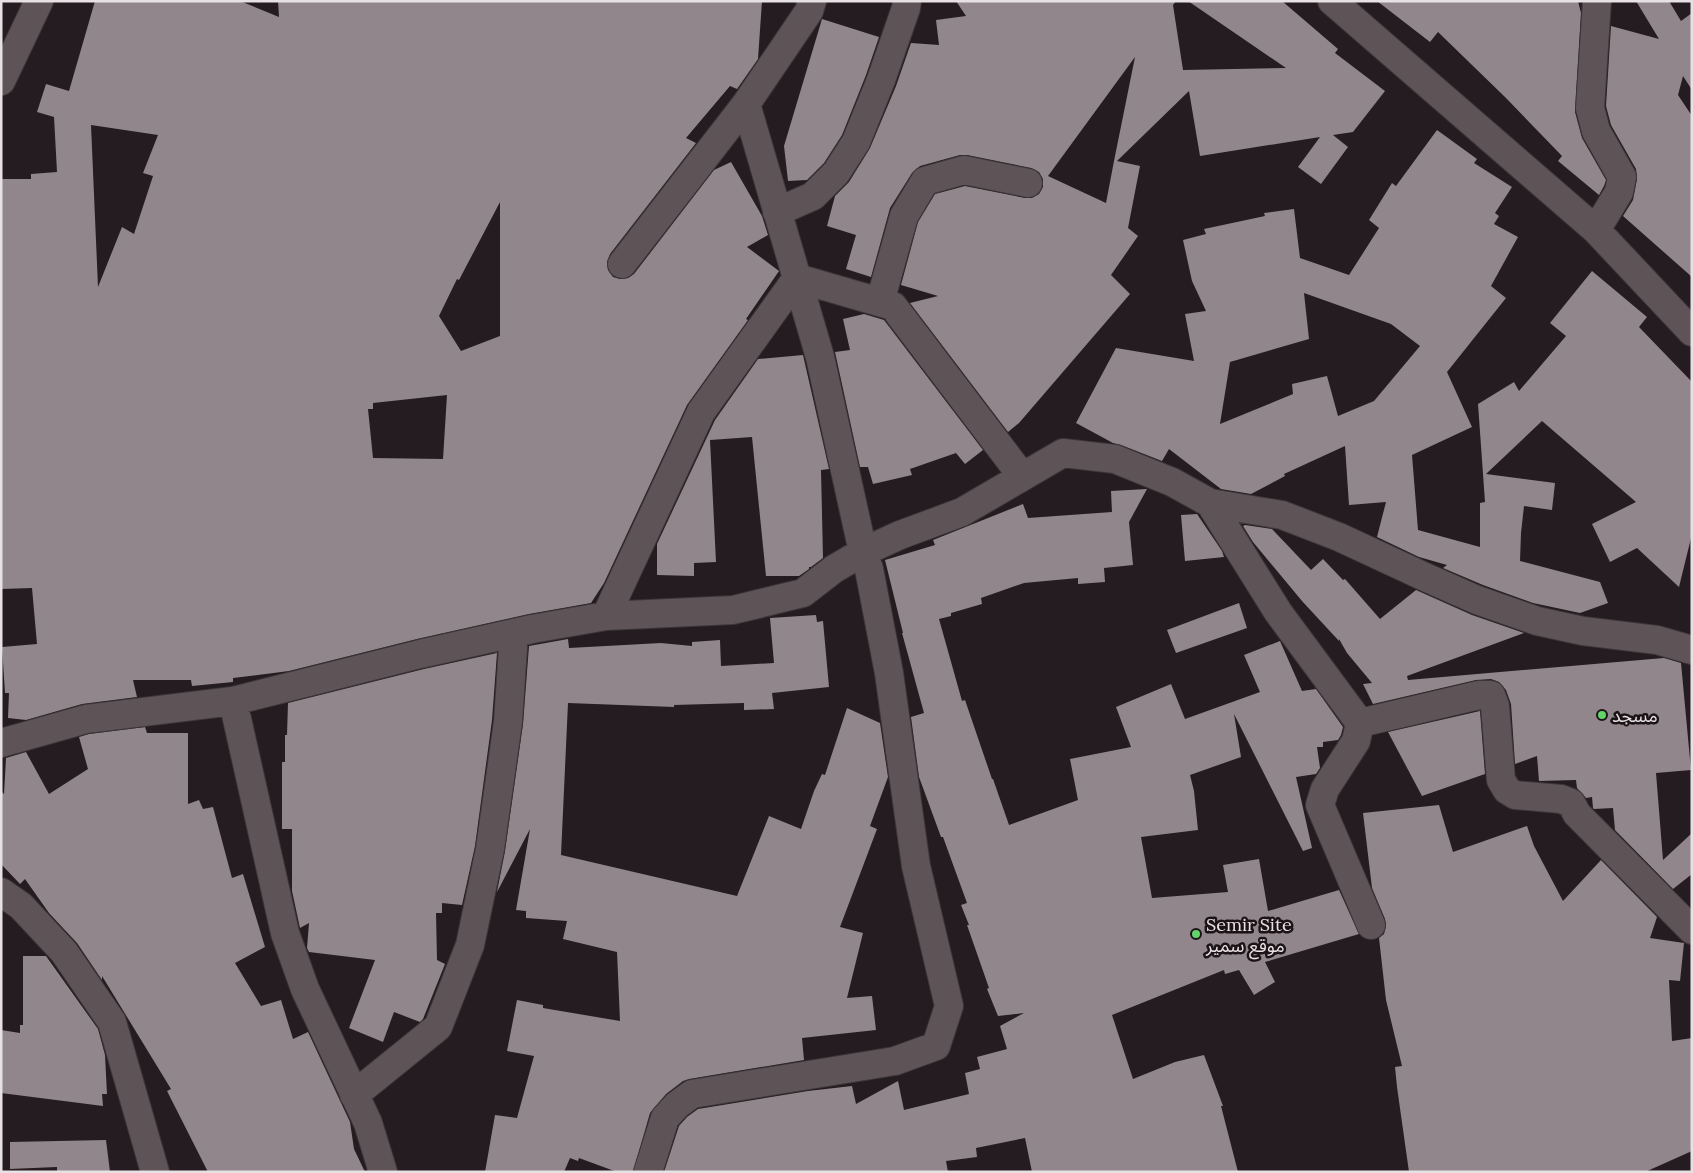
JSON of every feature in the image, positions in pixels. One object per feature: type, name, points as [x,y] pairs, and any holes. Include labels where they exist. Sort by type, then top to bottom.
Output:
[{"type":"street","points":[[2,80],[39,1]]},
{"type":"street","points":[[622,264],[746,104],[809,10],[812,1]]},
{"type":"street","points":[[777,212],[813,196],[836,173],[856,142],[881,80],[907,1]]},
{"type":"street","points":[[1332,1],[1596,230],[1692,332]]},
{"type":"street","points":[[1596,230],[1619,192],[1622,177],[1596,131],[1590,108],[1598,1]]},
{"type":"street","points":[[648,1172],[665,1118],[677,1105],[692,1094],[895,1061],[936,1046],[949,1006],[916,866],[889,673],[869,570],[863,552],[820,356],[746,104]]},
{"type":"street","points":[[880,302],[904,216],[925,181],[964,170],[1028,184]]},
{"type":"street","points":[[797,278],[893,306],[1022,476]]},
{"type":"street","points":[[606,616],[701,412],[797,278]]},
{"type":"street","points":[[1,743],[86,719],[233,701],[420,654],[514,633],[606,616],[733,610],[803,593],[834,569],[863,552],[900,535],[962,512],[1063,454],[1115,459],[1172,482],[1210,503],[1282,515],[1339,537],[1477,600],[1537,621],[1582,631],[1657,640],[1692,650]]},
{"type":"street","points":[[1210,503],[1278,612],[1360,723],[1356,741],[1324,789],[1320,805],[1371,925]]},
{"type":"street","points":[[354,1095],[438,1027],[470,945],[490,849],[508,722],[514,633]]},
{"type":"street","points":[[1360,723],[1479,695],[1491,695],[1495,706],[1501,780],[1507,790],[1515,795],[1561,799],[1571,803],[1578,814],[1692,930]]},
{"type":"street","points":[[233,701],[284,933],[305,989],[368,1123],[383,1172]]},
{"type":"street","points":[[1,892],[21,906],[64,952],[112,1022],[155,1172]]},
{"type":"building","points":[[95,1],[240,1],[279,17],[278,1],[762,1],[758,59],[737,89],[730,86],[686,138],[696,143],[610,254],[607,262],[608,270],[613,277],[620,279],[628,278],[634,274],[714,170],[731,162],[762,216],[768,235],[747,247],[779,271],[746,319],[748,320],[687,405],[604,583],[591,603],[529,614],[417,639],[289,671],[233,678],[233,682],[192,686],[191,680],[133,680],[137,697],[82,704],[26,720],[8,718],[9,693],[5,693],[2,647],[37,644],[32,588],[1,589],[1,179],[31,179],[31,174],[57,172],[54,117],[37,112],[46,84],[69,91]],"holes":[[[91,125],[158,135],[143,173],[153,176],[134,234],[122,227],[98,287]],[[500,202],[500,336],[461,351],[439,316],[457,279],[459,280]],[[447,395],[443,459],[373,458],[368,409],[373,409],[373,403]]]},
{"type":"building","points":[[956,1],[1176,1],[1173,5],[1183,70],[1286,68],[1188,1],[1282,1],[1338,49],[1335,53],[1385,91],[1353,132],[1333,135],[1348,147],[1321,184],[1298,167],[1320,137],[1200,156],[1189,91],[1117,161],[1140,166],[1128,228],[1138,236],[1111,275],[1130,294],[1019,423],[1008,432],[910,303],[938,296],[901,285],[918,222],[935,194],[965,186],[1032,198],[1039,194],[1043,187],[1043,179],[1039,172],[1031,168],[967,155],[960,155],[920,166],[912,173],[890,208],[871,277],[846,269],[856,235],[827,226],[835,196],[849,182],[870,148],[896,86],[911,43],[939,45],[936,20],[966,16]],"holes":[[[1135,57],[1106,203],[1048,176]]]},
{"type":"building","points":[[1377,1],[1578,1],[1581,13],[1575,112],[1582,138],[1606,180],[1599,195],[1558,161],[1562,156],[1438,32],[1430,42]]},
{"type":"building","points":[[1636,1],[1669,1],[1681,21],[1692,13],[1692,90],[1683,76],[1678,95],[1692,116],[1692,277],[1623,216],[1633,200],[1637,179],[1636,169],[1611,125],[1606,106],[1611,26],[1659,39]]},
{"type":"building","points":[[822,19],[879,37],[842,135],[824,163],[807,180],[788,181],[784,146]]},
{"type":"building","points":[[1437,130],[1477,159],[1474,163],[1512,187],[1495,213],[1499,216],[1494,224],[1518,237],[1491,286],[1506,298],[1447,372],[1472,427],[1412,455],[1418,530],[1480,547],[1480,503],[1485,502],[1478,404],[1514,382],[1519,391],[1566,336],[1550,323],[1592,271],[1647,317],[1639,327],[1692,382],[1692,534],[1679,587],[1637,548],[1610,562],[1592,524],[1636,502],[1542,421],[1486,474],[1555,483],[1552,510],[1524,506],[1520,561],[1600,582],[1608,603],[1580,613],[1533,603],[1483,585],[1443,568],[1447,565],[1419,557],[1377,537],[1386,502],[1349,505],[1345,446],[1284,474],[1285,476],[1251,494],[1221,489],[1169,449],[1162,461],[1113,443],[1076,423],[1116,348],[1194,361],[1185,314],[1206,311],[1192,281],[1183,240],[1206,234],[1204,229],[1265,216],[1264,213],[1294,209],[1300,258],[1349,275],[1379,228],[1369,220],[1392,183],[1396,186]],"holes":[[[1304,293],[1391,324],[1420,346],[1374,401],[1338,416],[1327,376],[1292,384],[1293,394],[1220,424],[1230,362],[1309,339]]]},
{"type":"building","points":[[864,314],[884,320],[983,450],[965,464],[956,453],[910,469],[912,475],[873,484],[868,467],[860,467],[835,352],[850,350],[843,319]]},
{"type":"building","points":[[803,355],[829,469],[821,470],[823,558],[799,576],[766,576],[752,437],[710,440],[716,562],[694,563],[694,576],[657,575],[657,544],[715,420],[758,359]]},
{"type":"building","points":[[1147,489],[1129,522],[1133,565],[1104,568],[1105,582],[1078,584],[1078,578],[1024,583],[981,598],[982,604],[951,613],[951,616],[939,619],[962,701],[965,700],[1009,825],[1078,800],[1070,759],[1131,747],[1116,707],[1171,684],[1185,719],[1260,692],[1244,655],[1280,641],[1302,691],[1316,689],[1343,727],[1338,740],[1323,742],[1323,747],[1317,747],[1320,768],[1316,774],[1296,777],[1312,848],[1303,851],[1234,714],[1241,757],[1190,775],[1194,791],[1198,830],[1141,837],[1152,898],[1228,892],[1223,865],[1259,859],[1268,911],[1339,890],[1359,934],[1265,962],[1275,982],[1254,995],[1239,970],[1225,974],[1224,970],[1112,1015],[1133,1079],[1175,1062],[1204,1055],[1223,1106],[1221,1106],[1238,1172],[1032,1172],[1025,1138],[976,1148],[977,1157],[946,1161],[948,1172],[664,1172],[679,1126],[698,1109],[808,1091],[852,1086],[856,1104],[898,1081],[904,1110],[969,1094],[965,1073],[980,1069],[977,1057],[1007,1049],[1000,1026],[1024,1013],[998,1016],[987,989],[989,988],[961,905],[967,903],[919,777],[911,717],[924,713],[902,633],[885,560],[935,545],[933,540],[1023,504],[1028,518],[1112,512],[1111,491]]},
{"type":"building","points":[[1197,514],[1224,557],[1185,561],[1181,515]]},
{"type":"building","points":[[1243,526],[1272,529],[1311,570],[1323,559],[1343,580],[1345,579],[1380,619],[1416,590],[1472,615],[1524,633],[1407,676],[1408,680],[1664,658],[1681,663],[1691,770],[1656,773],[1663,860],[1692,833],[1692,874],[1673,889],[1615,830],[1613,808],[1594,809],[1592,797],[1586,798],[1577,788],[1576,780],[1539,781],[1537,756],[1515,764],[1511,704],[1506,690],[1499,682],[1491,679],[1476,680],[1373,704],[1363,684],[1372,683],[1347,653],[1339,639],[1339,641],[1302,601],[1253,542]]},
{"type":"building","points":[[1239,603],[1247,628],[1176,653],[1167,630]]},
{"type":"building","points":[[816,615],[817,622],[823,621],[829,687],[772,693],[774,709],[744,710],[744,703],[674,705],[674,707],[568,703],[561,855],[737,896],[769,816],[801,829],[814,791],[822,774],[825,775],[847,708],[880,723],[888,777],[870,826],[877,829],[840,927],[863,933],[847,998],[872,996],[876,1030],[802,1038],[804,1060],[683,1081],[666,1094],[650,1113],[633,1172],[617,1172],[579,1158],[578,1161],[570,1158],[564,1172],[485,1172],[495,1115],[517,1118],[534,1056],[507,1051],[517,1000],[543,1005],[543,1008],[620,1021],[617,952],[563,939],[567,921],[526,918],[526,911],[516,910],[530,829],[497,892],[505,851],[523,724],[529,646],[568,639],[569,648],[661,643],[692,646],[692,642],[720,640],[721,666],[774,663],[770,618]]},
{"type":"building","points":[[497,653],[492,720],[475,846],[462,905],[442,903],[442,913],[436,913],[437,960],[445,964],[423,1019],[420,1022],[394,1012],[383,1042],[349,1028],[375,960],[309,952],[307,948],[309,923],[300,928],[292,891],[292,829],[282,829],[282,762],[285,762],[288,703]]},
{"type":"building","points":[[1480,711],[1485,774],[1422,796],[1388,732]]},
{"type":"building","points":[[145,727],[147,733],[188,733],[188,804],[199,800],[203,809],[213,807],[232,878],[243,874],[265,947],[235,963],[261,1006],[281,1000],[293,1039],[308,1032],[350,1122],[354,1149],[365,1172],[208,1172],[167,1091],[171,1089],[102,976],[102,980],[77,943],[49,913],[25,879],[20,884],[1,864],[1,791],[4,794],[6,758],[26,752],[49,794],[88,769],[79,737]]},
{"type":"building","points":[[1439,805],[1453,852],[1527,826],[1534,846],[1563,901],[1601,860],[1657,917],[1650,938],[1684,943],[1680,981],[1669,980],[1672,1041],[1692,1038],[1692,1151],[1645,1172],[1409,1172],[1395,1067],[1402,1066],[1386,1000],[1379,938],[1384,934],[1386,926],[1372,888],[1363,813]]},
{"type":"building","points":[[23,956],[46,956],[98,1029],[105,1055],[107,1094],[102,1094],[103,1106],[1,1093],[1,1030],[20,1033],[20,1025],[23,1025]]},
{"type":"building","points":[[106,1140],[110,1172],[57,1172],[57,1167],[10,1169],[10,1142]]},
{"type":"place","name":"مسجد","points":[[1602,715]]},
{"type":"place","name":"Semir Site موقع سمير","points":[[1196,934]]}]
